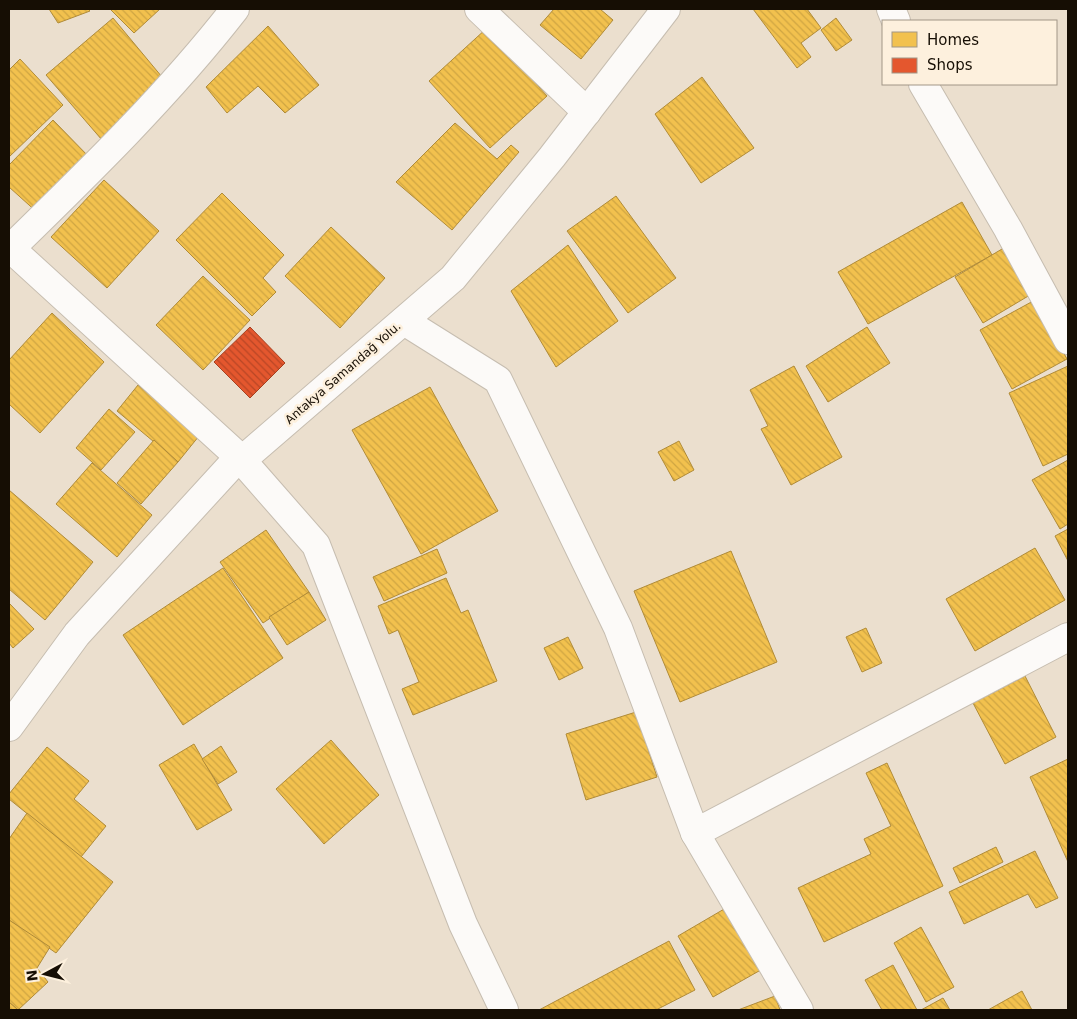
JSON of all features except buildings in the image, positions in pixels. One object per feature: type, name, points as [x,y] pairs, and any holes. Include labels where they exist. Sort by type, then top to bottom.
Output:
[{"type":"street","points":[[235,9],[215,34],[109,152],[10,247],[239,457],[316,545],[464,924],[504,1010]]},
{"type":"street","points":[[479,9],[587,112]]},
{"type":"street","name":"Antakya Samandağ Yolu.","points":[[9,727],[77,634],[239,457],[249,454],[453,278],[552,157],[666,9]]},
{"type":"street","points":[[924,85],[1008,229],[1068,340]]},
{"type":"street","points":[[404,321],[498,380],[618,628],[695,834],[800,1010]]},
{"type":"street","points":[[695,834],[1068,636]]}]
